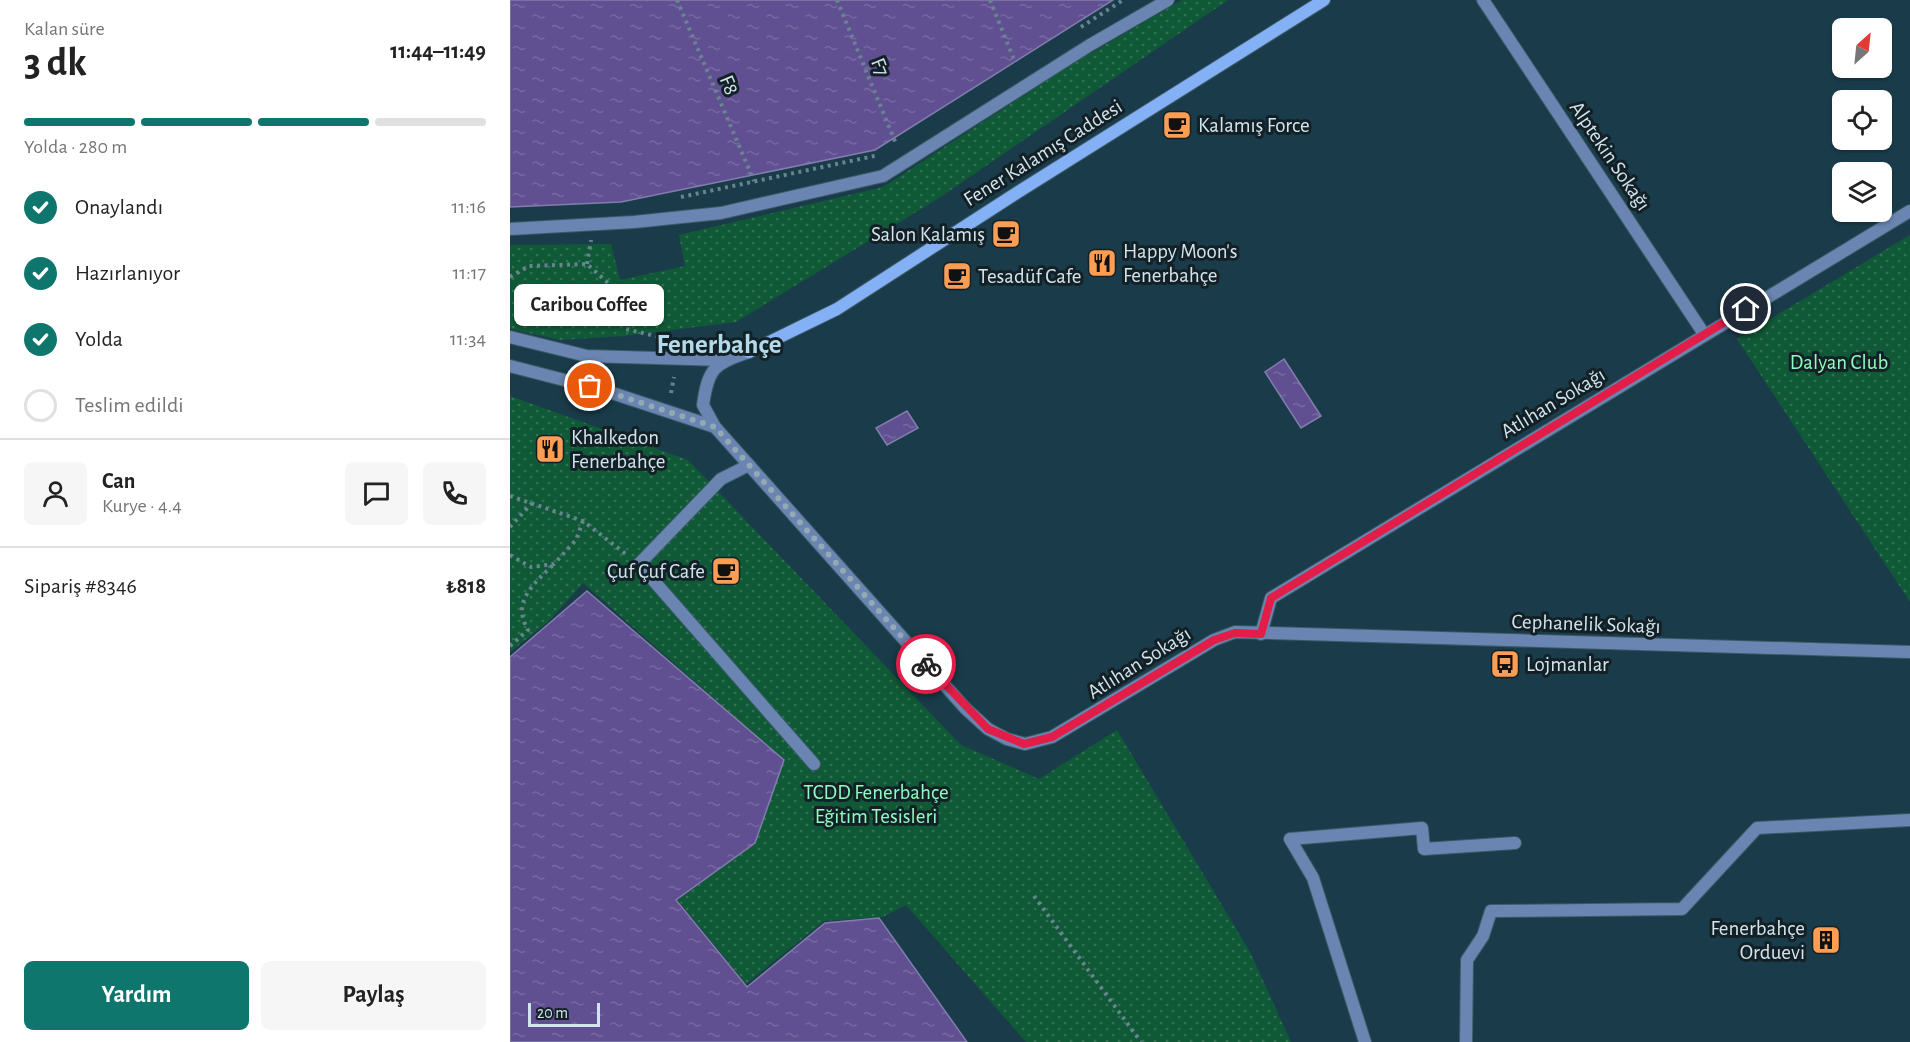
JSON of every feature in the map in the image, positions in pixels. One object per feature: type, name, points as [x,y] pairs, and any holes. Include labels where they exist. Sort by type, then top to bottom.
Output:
[{"type":"street","points":[[510,229],[634,222],[721,213],[883,177],[1090,45],[1168,0]]},
{"type":"street","name":"Fener Kalamış Caddesi","points":[[724,360],[749,352],[837,309],[1324,0]]},
{"type":"street","name":"Alptekin Sokağı","points":[[1483,0],[1704,334]]},
{"type":"street","name":"Atlıhan Sokağı","points":[[724,360],[711,372],[703,405],[715,427],[965,708],[988,729],[1007,739],[1024,744],[1052,737],[1214,640],[1235,633],[1261,634],[1271,598],[1910,211]]},
{"type":"street","points":[[510,338],[587,356],[724,360]]},
{"type":"street","points":[[510,366],[603,390],[715,427]]},
{"type":"street","points":[[750,465],[721,479],[639,564],[814,764]]},
{"type":"street","name":"Cephanelik Sokağı","points":[[1261,634],[1910,652]]},
{"type":"street","points":[[1466,1042],[1467,960],[1483,936],[1491,911],[1682,909],[1757,828],[1910,820]]},
{"type":"street","points":[[1365,1042],[1313,878],[1290,839],[1422,828],[1424,849],[1515,843]]},
{"type":"path","name":"F8","points":[[677,0],[754,182]]},
{"type":"path","name":"F7","points":[[837,0],[896,144]]},
{"type":"path","points":[[990,0],[1015,62]]},
{"type":"path","points":[[1075,31],[1123,0]]},
{"type":"path","points":[[890,148],[906,138]]},
{"type":"path","points":[[674,198],[878,156],[884,152]]},
{"type":"path","points":[[510,277],[529,266],[587,264],[639,311],[626,329],[669,339]]},
{"type":"path","points":[[671,393],[675,367]]},
{"type":"path","points":[[510,496],[583,521],[639,564]]},
{"type":"path","points":[[510,527],[531,503]]},
{"type":"path","points":[[510,646],[528,630],[522,619],[521,604],[536,581],[576,540],[583,521]]},
{"type":"path","points":[[510,555],[531,567],[554,564]]},
{"type":"path","points":[[1034,896],[1141,1042]]},
{"type":"green space","points":[[1182,0],[1228,0],[939,198],[736,322],[624,336],[561,340],[510,329],[510,245],[611,244],[620,280],[685,266],[679,235],[883,187],[1064,69]]},
{"type":"green space","name":"Dalyan Club","points":[[1910,235],[1910,602],[1737,339]]},
{"type":"green space","name":"TCDD Fenerbahçe Eğitim Tesisleri","points":[[510,396],[688,460],[961,745],[1039,779],[1117,730],[1250,952],[1291,1042],[1026,1042],[906,905],[883,917],[824,921],[746,984],[678,900],[755,843],[784,760],[583,583],[548,622],[510,652]]},
{"type":"water","points":[[510,0],[1113,0],[875,150],[621,202],[510,207]]},
{"type":"water","points":[[1284,359],[1321,416],[1301,428],[1265,372]]},
{"type":"water","points":[[907,411],[918,428],[887,445],[876,428]]},
{"type":"water","points":[[587,591],[784,760],[755,843],[676,900],[747,987],[825,923],[879,918],[967,1042],[510,1042],[510,657]]},
{"type":"way so far","points":[[590,386],[715,427],[926,664]]},
{"type":"place","name":"Kalamış Force","points":[[1177,125]]},
{"type":"place","name":"Salon Kalamış","points":[[1006,234]]},
{"type":"place","name":"Happy Moon's Fenerbahçe","points":[[1102,263]]},
{"type":"place","name":"Tesadüf Cafe","points":[[957,276]]},
{"type":"place","name":"Caribou Coffee","points":[[590,386]]},
{"type":"place","name":"Khalkedon Fenerbahçe","points":[[550,449]]},
{"type":"place","name":"Çuf Çuf Cafe","points":[[726,571]]},
{"type":"place","name":"Lojmanlar","points":[[1505,664]]},
{"type":"place","name":"Fenerbahçe Orduevi","points":[[1826,940]]},
{"type":"district","name":"Fenerbahçe","points":[[719,344]]},
{"type":"route","points":[[926,664],[965,708],[988,729],[1007,739],[1024,744],[1052,737],[1214,640],[1235,633],[1261,634],[1271,598],[1746,309]]}]
